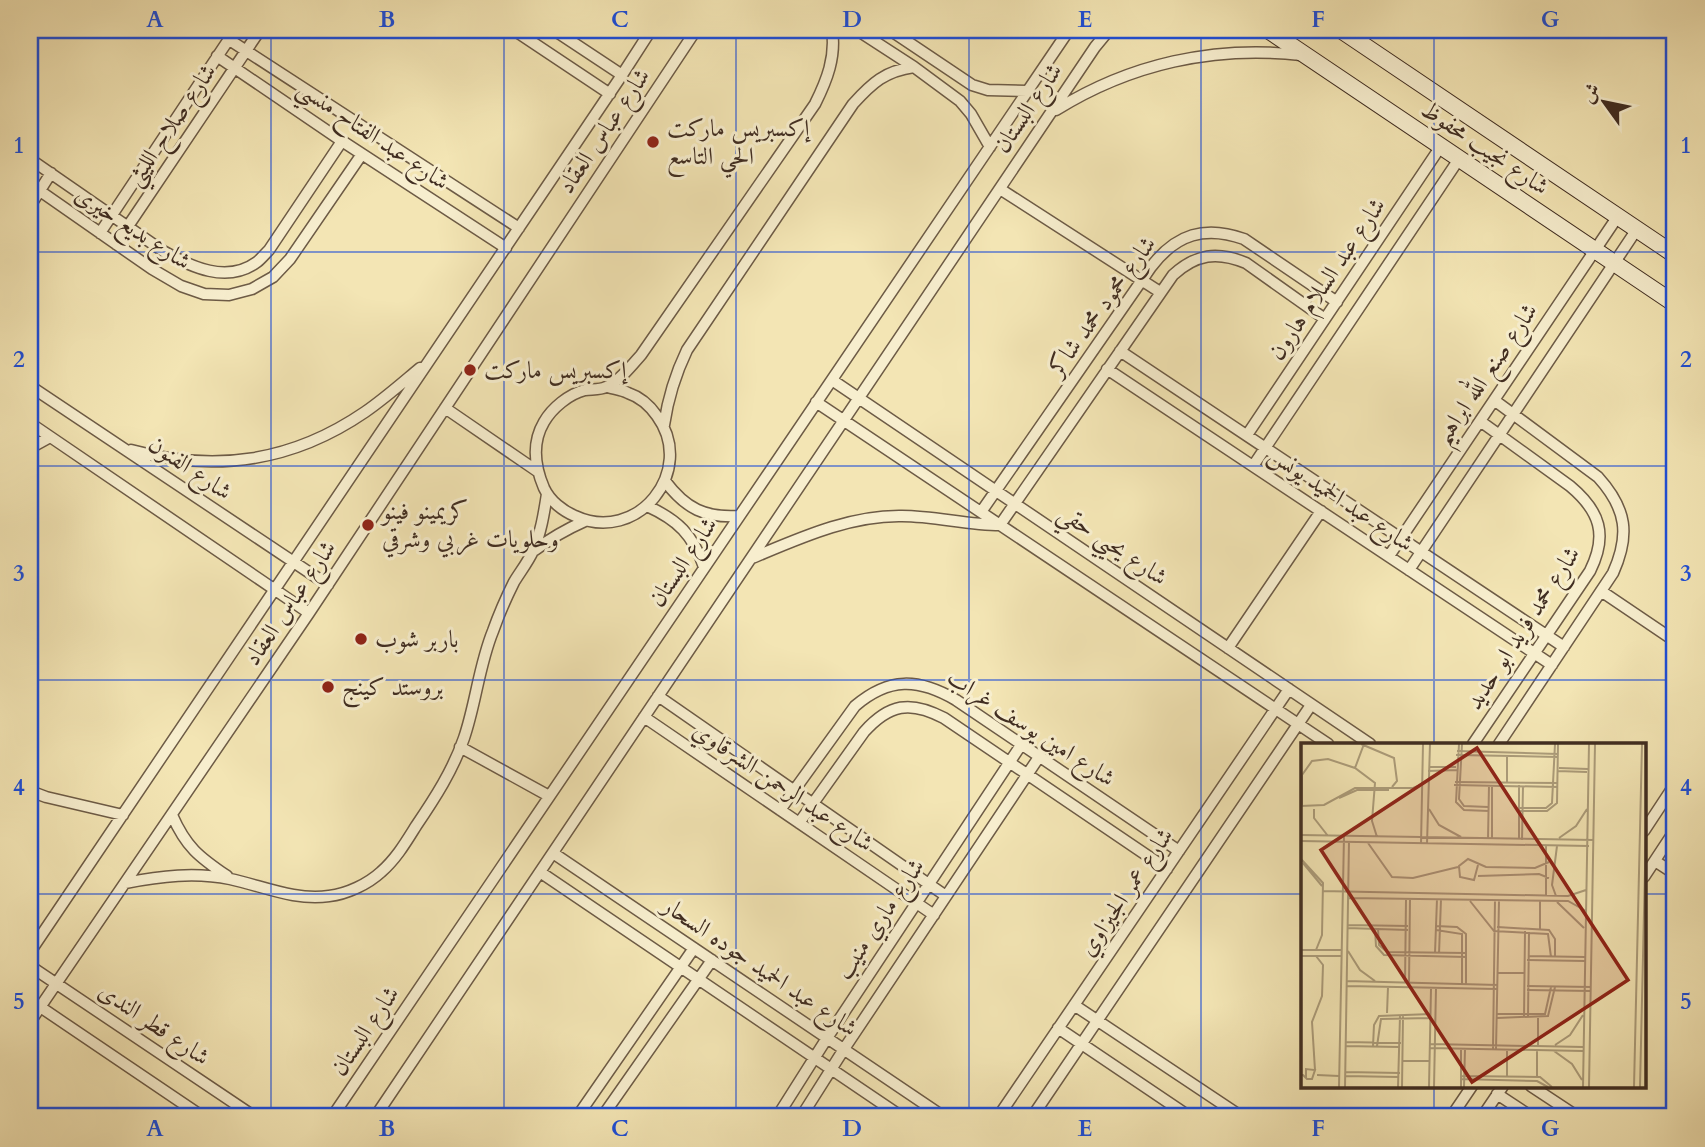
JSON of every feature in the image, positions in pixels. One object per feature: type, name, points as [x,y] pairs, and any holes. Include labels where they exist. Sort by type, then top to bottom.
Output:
[{"type":"street","points":[[30,37],[34,30]]},
{"type":"street","name":"شارع صلاح الليثي","points":[[116,244],[260,30]]},
{"type":"street","points":[[514,30],[610,94]]},
{"type":"street","points":[[554,30],[622,75]]},
{"type":"street","name":"شارع عباس العقاد","points":[[30,953],[651,30]]},
{"type":"street","name":"شارع عباس العقاد","points":[[30,1022],[328,585],[696,30]]},
{"type":"street","points":[[608,387],[648,345],[815,104],[826,82],[832,58],[832,30]]},
{"type":"street","points":[[857,30],[914,67],[960,102],[971,114],[989,147]]},
{"type":"street","points":[[890,30],[972,85],[988,90],[1027,91]]},
{"type":"street","name":"شارع البستان","points":[[332,1117],[1069,30]]},
{"type":"street","name":"شارع البستان","points":[[375,1117],[1108,30]]},
{"type":"street","name":"شارع نجيب محفوظ","points":[[1268,30],[1675,304]]},
{"type":"street","name":"شارع نجيب محفوظ","points":[[1341,30],[1675,255]]},
{"type":"street","name":"شارع صلاح الليثي","points":[[100,233],[232,35]]},
{"type":"street","name":"شارع عبد الفتاح منسي","points":[[232,35],[246,51],[519,229]]},
{"type":"street","points":[[1051,113],[1122,76],[1174,60],[1200,55],[1254,52],[1307,56]]},
{"type":"street","name":"شارع عبد الفتاح منسي","points":[[217,56],[506,248]]},
{"type":"street","points":[[664,425],[668,399],[687,350],[853,104],[881,78],[897,69],[914,67]]},
{"type":"street","name":"شارع بديع خيرى","points":[[30,160],[181,262],[202,270],[223,273],[241,271],[256,263],[269,250],[342,141]]},
{"type":"street","name":"شارع عبد السلام هارون","points":[[1247,435],[1441,146]]},
{"type":"street","name":"شارع بديع خيرى","points":[[35,188],[181,286],[204,293],[229,295],[253,289],[273,276],[290,259],[362,154]]},
{"type":"street","name":"شارع عبد السلام هارون","points":[[1253,466],[1459,159]]},
{"type":"street","points":[[30,206],[35,188],[51,173]]},
{"type":"street","points":[[1000,188],[1160,292]]},
{"type":"street","name":"شارع صنع الله ابراهيم","points":[[1389,556],[1618,216]]},
{"type":"street","name":"شارع صنع الله ابراهيم","points":[[1409,570],[1637,229]]},
{"type":"street","name":"شارع محمود محمد شاكر","points":[[981,512],[1141,280],[1162,253],[1176,242],[1193,234],[1228,233],[1260,248],[1337,302]]},
{"type":"street","name":"شارع محمود محمد شاكر","points":[[1000,525],[1160,292],[1183,266],[1207,256],[1233,258],[1246,263],[1325,319]]},
{"type":"street","name":"شارع عبد الحميد يونس","points":[[1120,351],[1564,647]]},
{"type":"street","points":[[122,448],[157,458],[194,462],[230,462],[267,457],[302,446],[335,431],[367,411],[430,360]]},
{"type":"street","name":"شارع عبد الحميد يونس","points":[[1107,369],[1552,665]]},
{"type":"street","name":"شارع يحيي حقي","points":[[832,380],[1368,743]]},
{"type":"street","name":"شارع الفنون","points":[[30,386],[328,585]]},
{"type":"street","points":[[608,387],[631,393],[650,406],[664,425],[670,463],[665,481],[647,506],[628,518],[607,523],[585,521],[564,511],[547,494],[537,471],[535,446],[544,422],[560,402],[583,391],[608,387]]},
{"type":"street","name":"شارع محمد فريد ابو حديد","points":[[1494,400],[1598,477],[1612,492],[1621,512],[1624,533],[1621,555],[1613,573],[1500,743]]},
{"type":"street","name":"شارع يحيي حقي","points":[[816,402],[1326,743]]},
{"type":"street","points":[[446,408],[537,471]]},
{"type":"street","name":"شارع محمد فريد ابو حديد","points":[[1475,743],[1590,571],[1597,557],[1600,541],[1599,525],[1593,510],[1583,497],[1480,421]]},
{"type":"street","points":[[30,423],[309,613]]},
{"type":"street","points":[[30,448],[50,437]]},
{"type":"street","points":[[665,481],[676,495],[697,510],[722,517],[739,516]]},
{"type":"street","points":[[125,883],[152,877],[206,875],[300,897],[329,896],[356,888],[380,873],[400,852],[451,770],[473,709],[488,643],[505,601],[533,552],[547,494]]},
{"type":"street","points":[[647,506],[677,523],[694,544],[704,568]]},
{"type":"street","points":[[1228,648],[1321,511]]},
{"type":"street","points":[[751,559],[828,528],[864,520],[900,516],[1000,525]]},
{"type":"street","points":[[533,552],[549,539],[585,521]]},
{"type":"street","points":[[1601,592],[1675,641]]},
{"type":"street","name":"شارع امين يوسف غراب","points":[[780,810],[855,706],[869,694],[904,683],[923,685],[940,691],[1179,851]]},
{"type":"street","name":"شارع عمر الجيزاوي","points":[[998,1117],[1289,689]]},
{"type":"street","name":"شارع عبد الرحمن الشرقاوي","points":[[658,696],[946,896]]},
{"type":"street","name":"شارع عمر الجيزاوي","points":[[1032,1117],[1311,705]]},
{"type":"street","name":"شارع امين يوسف غراب","points":[[799,823],[876,718],[892,709],[910,706],[928,709],[944,718],[1167,869]]},
{"type":"street","name":"شارع عبد الرحمن الشرقاوي","points":[[644,717],[933,915]]},
{"type":"street","name":"شارع ماري منيب","points":[[777,1117],[1021,745]]},
{"type":"street","points":[[460,747],[549,796]]},
{"type":"street","name":"شارع ماري منيب","points":[[801,1117],[1039,757]]},
{"type":"street","points":[[1646,828],[1675,784]]},
{"type":"street","points":[[30,791],[123,815]]},
{"type":"street","points":[[172,815],[180,835],[194,852],[232,880]]},
{"type":"street","points":[[1646,874],[1675,830]]},
{"type":"street","name":"شارع عبد الحميد جوده السحار","points":[[553,853],[944,1117]]},
{"type":"street","points":[[1655,861],[1675,874]]},
{"type":"street","name":"شارع عبد الحميد جوده السحار","points":[[540,872],[902,1117]]},
{"type":"street","points":[[577,1117],[694,948]]},
{"type":"street","points":[[602,1117],[712,960]]},
{"type":"street","name":"شارع قطر الندى","points":[[30,966],[255,1117]]},
{"type":"street","name":"شارع قطر الندى","points":[[30,1000],[203,1117]]},
{"type":"street","points":[[1074,1005],[1242,1117]]},
{"type":"street","points":[[1058,1028],[1190,1117]]},
{"type":"street","points":[[1451,1117],[1471,1088]]},
{"type":"street","points":[[1534,1088],[1578,1117]]},
{"type":"street","points":[[1482,1117],[1500,1090],[1532,1117]]},
{"type":"place","name":"إكسبريس ماركت الحي التاسع","points":[[653,142]]},
{"type":"place","name":"إكسبريس ماركت","points":[[470,370]]},
{"type":"place","name":"كريمينو فينو وحلويات غربي وشرقي","points":[[368,525]]},
{"type":"place","name":"باربر شوب","points":[[361,639]]},
{"type":"place","name":"بروستد كينج","points":[[328,687]]}]
